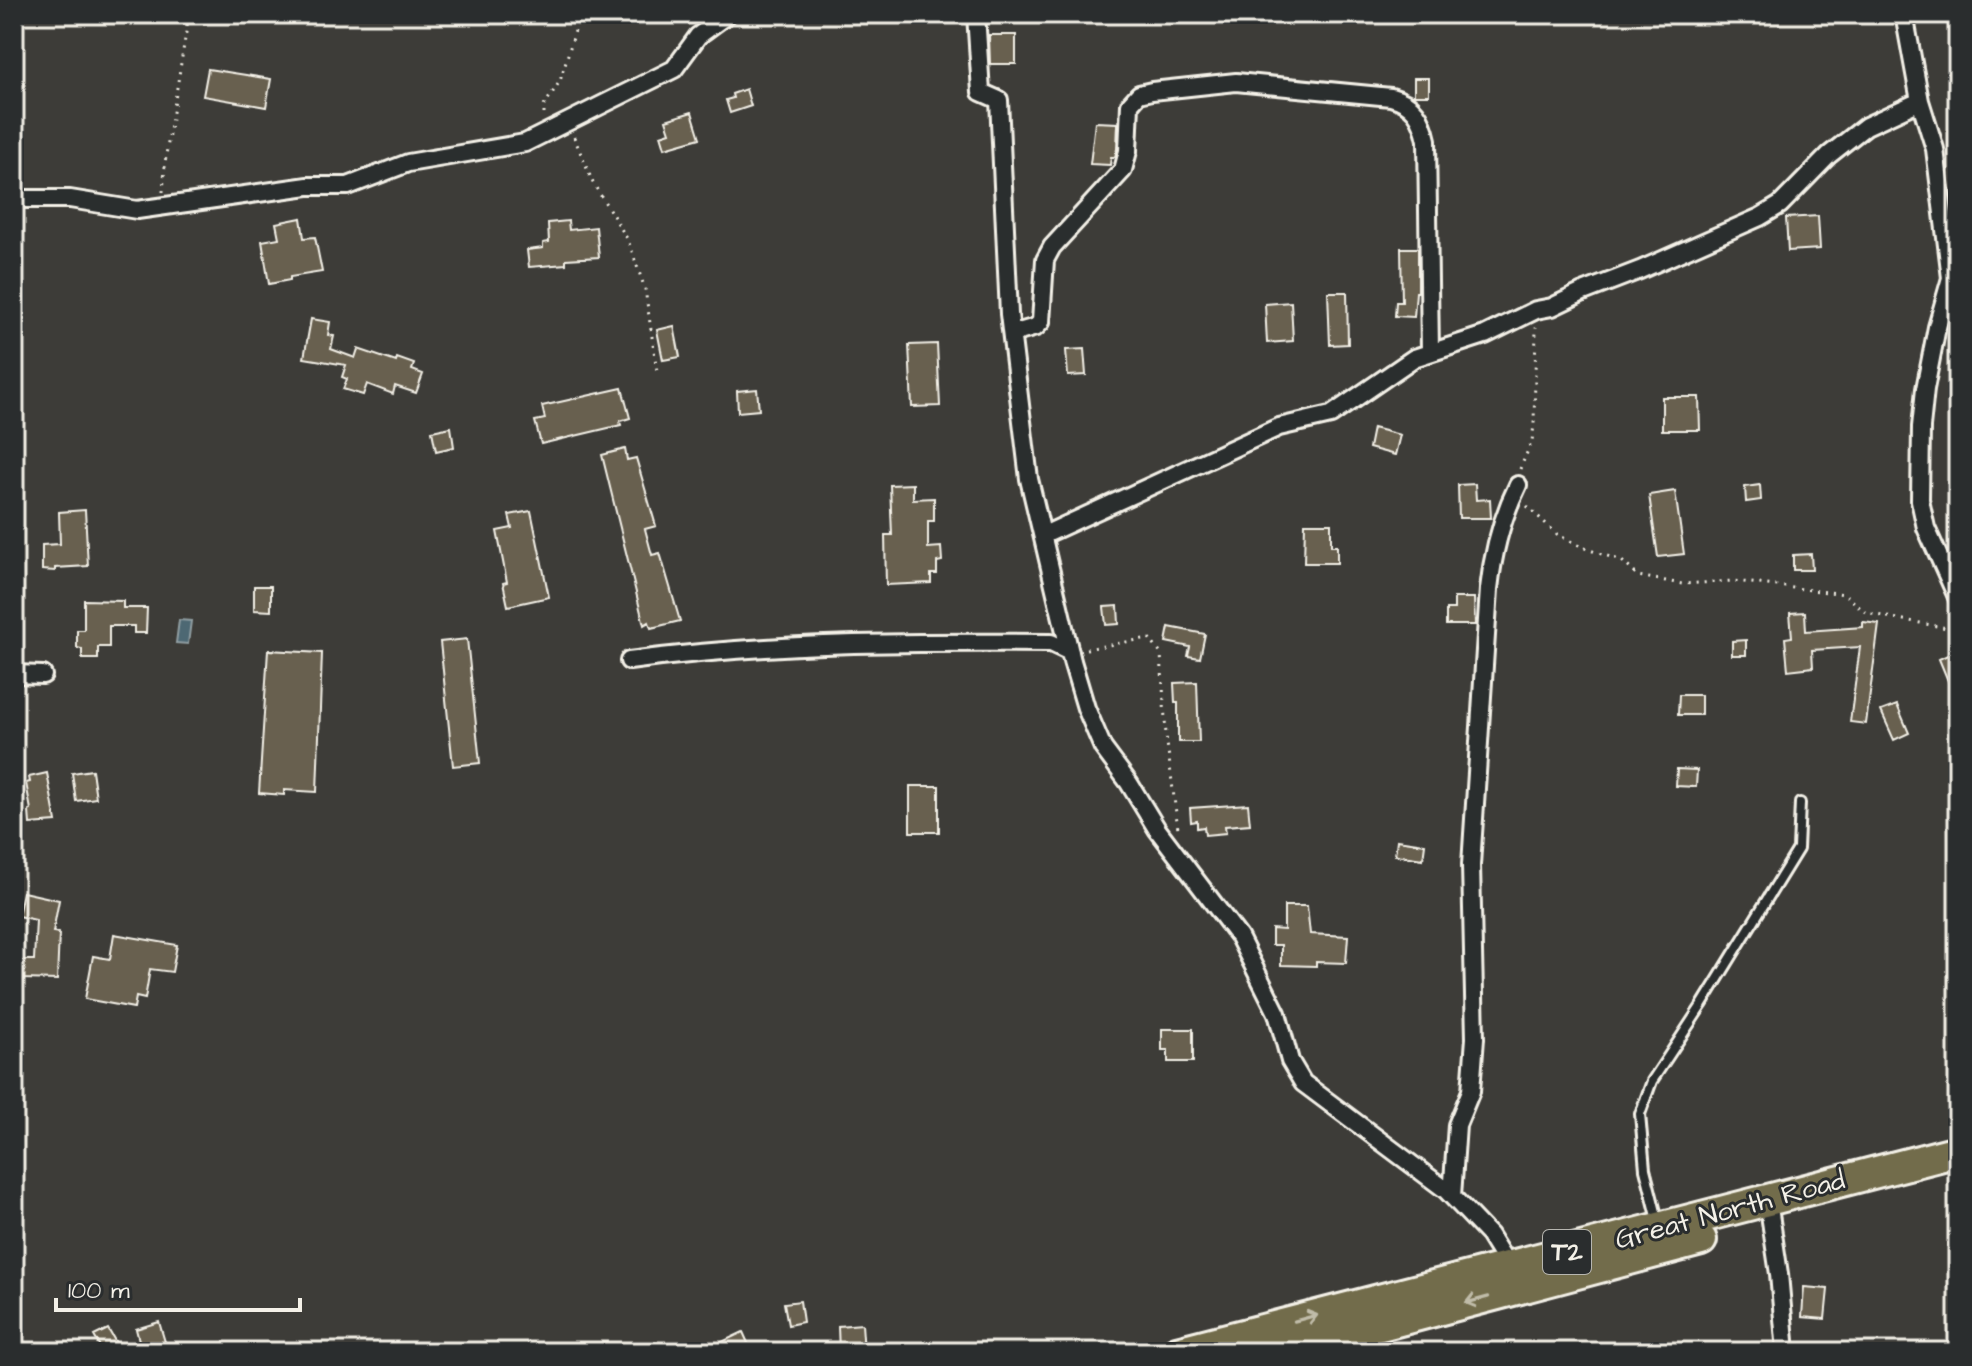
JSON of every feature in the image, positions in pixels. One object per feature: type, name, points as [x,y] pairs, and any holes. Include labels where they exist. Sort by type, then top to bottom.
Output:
[{"type":"highway","name":"Great North Road","points":[[1177,1352],[1514,1277],[1769,1211],[1958,1151]]},
{"type":"highway","name":"Great North Road","points":[[1279,1352],[1661,1229],[1769,1211],[1958,1172]]},
{"type":"street","points":[[14,199],[70,199],[137,210],[308,186],[348,186],[408,163],[510,146],[569,123],[674,69],[698,36],[728,14]]},
{"type":"street","points":[[976,14],[981,92],[999,100],[1007,290],[1031,489],[1070,652],[1086,708],[1103,748],[1157,829],[1239,937],[1277,1013],[1290,1061],[1303,1083],[1394,1149],[1452,1196],[1489,1235],[1514,1277]]},
{"type":"street","points":[[1904,14],[1920,101],[1935,149],[1954,271],[1937,327],[1925,389],[1920,488],[1926,528],[1958,599]]},
{"type":"street","points":[[1012,334],[1036,327],[1041,322],[1043,268],[1052,247],[1123,170],[1128,151],[1130,104],[1139,94],[1152,91],[1236,82],[1391,97],[1404,100],[1414,109],[1423,123],[1428,151],[1430,352]]},
{"type":"street","points":[[1044,535],[1279,427],[1331,415],[1414,358],[1485,335],[1536,310],[1552,307],[1760,217],[1780,205],[1829,155],[1866,126],[1920,101]]},
{"type":"street","points":[[1452,1196],[1457,1125],[1471,1091],[1475,1038],[1471,865],[1489,589],[1503,515],[1518,485]]},
{"type":"street","points":[[629,661],[695,652],[812,646],[1051,643],[1070,652]]},
{"type":"street","points":[[14,674],[43,675]]},
{"type":"street","points":[[1769,1211],[1787,1349]]},
{"type":"lane","points":[[1661,1229],[1645,1169],[1640,1114],[1652,1081],[1798,849],[1800,803]]},
{"type":"path","points":[[162,206],[166,155],[189,14]]},
{"type":"path","points":[[546,133],[544,106],[560,81],[580,14]]},
{"type":"path","points":[[569,123],[593,183],[628,240],[645,289],[657,371]]},
{"type":"path","points":[[1536,310],[1534,425],[1532,441],[1518,472],[1518,485],[1523,502],[1558,535],[1622,561],[1638,576],[1682,584],[1734,581],[1845,594],[1866,613],[1958,630]]},
{"type":"path","points":[[1070,652],[1149,638],[1161,654],[1166,735],[1182,862]]},
{"type":"water","points":[[179,620],[191,621],[188,644],[176,643]]},
{"type":"building","points":[[989,35],[1016,35],[1016,64],[990,64]]},
{"type":"building","points":[[208,69],[271,79],[266,107],[203,96]]},
{"type":"building","points":[[1414,78],[1429,78],[1429,95],[1414,95]]},
{"type":"building","points":[[746,89],[751,106],[730,113],[726,100]]},
{"type":"building","points":[[692,112],[700,138],[665,148],[661,135],[670,132],[666,120]]},
{"type":"building","points":[[1095,122],[1118,123],[1117,149],[1110,165],[1090,164]]},
{"type":"building","points":[[1818,216],[1820,249],[1788,251],[1786,218]]},
{"type":"building","points":[[301,218],[304,238],[315,237],[322,272],[269,284],[262,241],[279,238],[276,223]]},
{"type":"building","points":[[568,221],[569,230],[596,227],[599,257],[566,259],[566,264],[529,267],[527,250],[543,248],[543,243],[549,242],[548,223]]},
{"type":"building","points":[[1401,248],[1418,248],[1418,292],[1414,317],[1395,316],[1396,302],[1402,302]]},
{"type":"building","points":[[1328,292],[1347,292],[1348,344],[1330,345]]},
{"type":"building","points":[[1291,302],[1293,341],[1267,343],[1265,304]]},
{"type":"building","points":[[311,319],[330,322],[328,335],[334,336],[331,349],[355,358],[358,349],[396,362],[397,358],[414,364],[412,370],[423,374],[416,393],[395,386],[393,394],[367,384],[363,395],[343,389],[347,379],[342,377],[346,365],[304,358]]},
{"type":"building","points":[[674,326],[680,357],[663,360],[657,330]]},
{"type":"building","points":[[937,344],[940,406],[912,407],[909,345]]},
{"type":"building","points":[[1084,349],[1086,375],[1068,376],[1066,350]]},
{"type":"building","points":[[622,388],[630,418],[620,421],[621,425],[541,444],[535,421],[545,419],[542,406]]},
{"type":"building","points":[[757,389],[759,410],[738,412],[737,391]]},
{"type":"building","points":[[1662,397],[1699,397],[1700,430],[1662,430]]},
{"type":"building","points":[[451,427],[454,447],[436,451],[432,431]]},
{"type":"building","points":[[1373,428],[1400,435],[1395,455],[1369,448]]},
{"type":"building","points":[[625,449],[627,460],[636,458],[656,526],[645,529],[652,555],[660,553],[680,621],[651,628],[649,622],[644,625],[602,455]]},
{"type":"building","points":[[913,484],[913,499],[934,498],[934,521],[928,521],[928,548],[941,547],[942,561],[937,562],[937,574],[931,574],[931,583],[886,585],[885,535],[892,535],[890,485]]},
{"type":"building","points":[[1475,484],[1476,500],[1490,499],[1491,518],[1459,518],[1458,485]]},
{"type":"building","points":[[1760,485],[1761,500],[1746,502],[1745,487]]},
{"type":"building","points":[[1675,491],[1684,554],[1658,557],[1649,495]]},
{"type":"building","points":[[85,510],[88,566],[42,570],[42,545],[60,544],[59,512]]},
{"type":"building","points":[[531,511],[549,597],[508,606],[503,583],[507,582],[497,531],[512,528],[509,515]]},
{"type":"building","points":[[1305,523],[1331,523],[1331,546],[1337,546],[1337,563],[1304,563]]},
{"type":"building","points":[[1811,554],[1812,570],[1793,570],[1793,555]]},
{"type":"building","points":[[254,586],[271,586],[271,611],[254,610]]},
{"type":"building","points":[[1454,598],[1474,598],[1475,625],[1446,625],[1446,609],[1454,609]]},
{"type":"building","points":[[84,600],[123,601],[123,608],[147,608],[146,633],[134,633],[134,626],[109,626],[109,647],[98,647],[98,659],[82,659],[82,649],[77,648],[77,630],[84,630]]},
{"type":"building","points":[[1118,606],[1119,624],[1106,625],[1104,607]]},
{"type":"building","points":[[1805,612],[1806,631],[1863,627],[1863,622],[1879,624],[1866,724],[1850,722],[1860,647],[1812,650],[1813,667],[1788,670],[1785,638],[1792,637],[1790,613]]},
{"type":"building","points":[[1169,627],[1205,634],[1200,658],[1188,656],[1190,647],[1166,642]]},
{"type":"building","points":[[467,639],[480,763],[453,766],[440,642]]},
{"type":"building","points":[[1746,640],[1746,655],[1732,655],[1732,641]]},
{"type":"building","points":[[268,650],[322,653],[317,792],[284,790],[284,795],[259,793]]},
{"type":"building","points":[[1954,652],[1958,661],[1958,705],[1939,659]]},
{"type":"building","points":[[1197,682],[1199,742],[1178,742],[1178,703],[1175,703],[1174,683]]},
{"type":"building","points":[[1679,695],[1701,695],[1701,715],[1678,715]]},
{"type":"building","points":[[1897,705],[1909,733],[1894,740],[1881,711]]},
{"type":"building","points":[[1677,769],[1697,770],[1696,787],[1676,786]]},
{"type":"building","points":[[92,770],[96,798],[76,801],[72,773]]},
{"type":"building","points":[[47,773],[56,822],[30,824],[26,783],[30,782],[29,777]]},
{"type":"building","points":[[910,786],[939,786],[939,832],[910,832]]},
{"type":"building","points":[[1248,804],[1250,824],[1225,826],[1226,833],[1205,835],[1204,827],[1197,828],[1197,821],[1191,822],[1190,808]]},
{"type":"building","points":[[1397,840],[1425,844],[1423,859],[1395,855]]},
{"type":"building","points":[[23,892],[59,900],[53,932],[59,933],[57,980],[23,979],[24,960],[34,960],[36,920],[18,916]]},
{"type":"building","points":[[1284,906],[1307,906],[1310,934],[1348,936],[1346,963],[1281,965],[1281,945],[1272,945],[1272,929],[1284,930]]},
{"type":"building","points":[[114,934],[177,945],[172,972],[150,969],[145,999],[136,997],[134,1008],[85,999],[93,956],[110,959]]},
{"type":"building","points":[[1162,1029],[1193,1029],[1193,1062],[1168,1062],[1168,1050],[1162,1050]]},
{"type":"building","points":[[1804,1287],[1828,1289],[1825,1319],[1802,1317]]},
{"type":"building","points":[[800,1301],[803,1322],[788,1325],[784,1303]]},
{"type":"building","points":[[159,1322],[168,1352],[142,1352],[136,1329]]},
{"type":"building","points":[[862,1324],[864,1352],[839,1352],[838,1326]]},
{"type":"building","points":[[108,1329],[119,1348],[103,1352],[94,1336]]},
{"type":"building","points":[[743,1332],[752,1352],[727,1352],[722,1342]]}]
